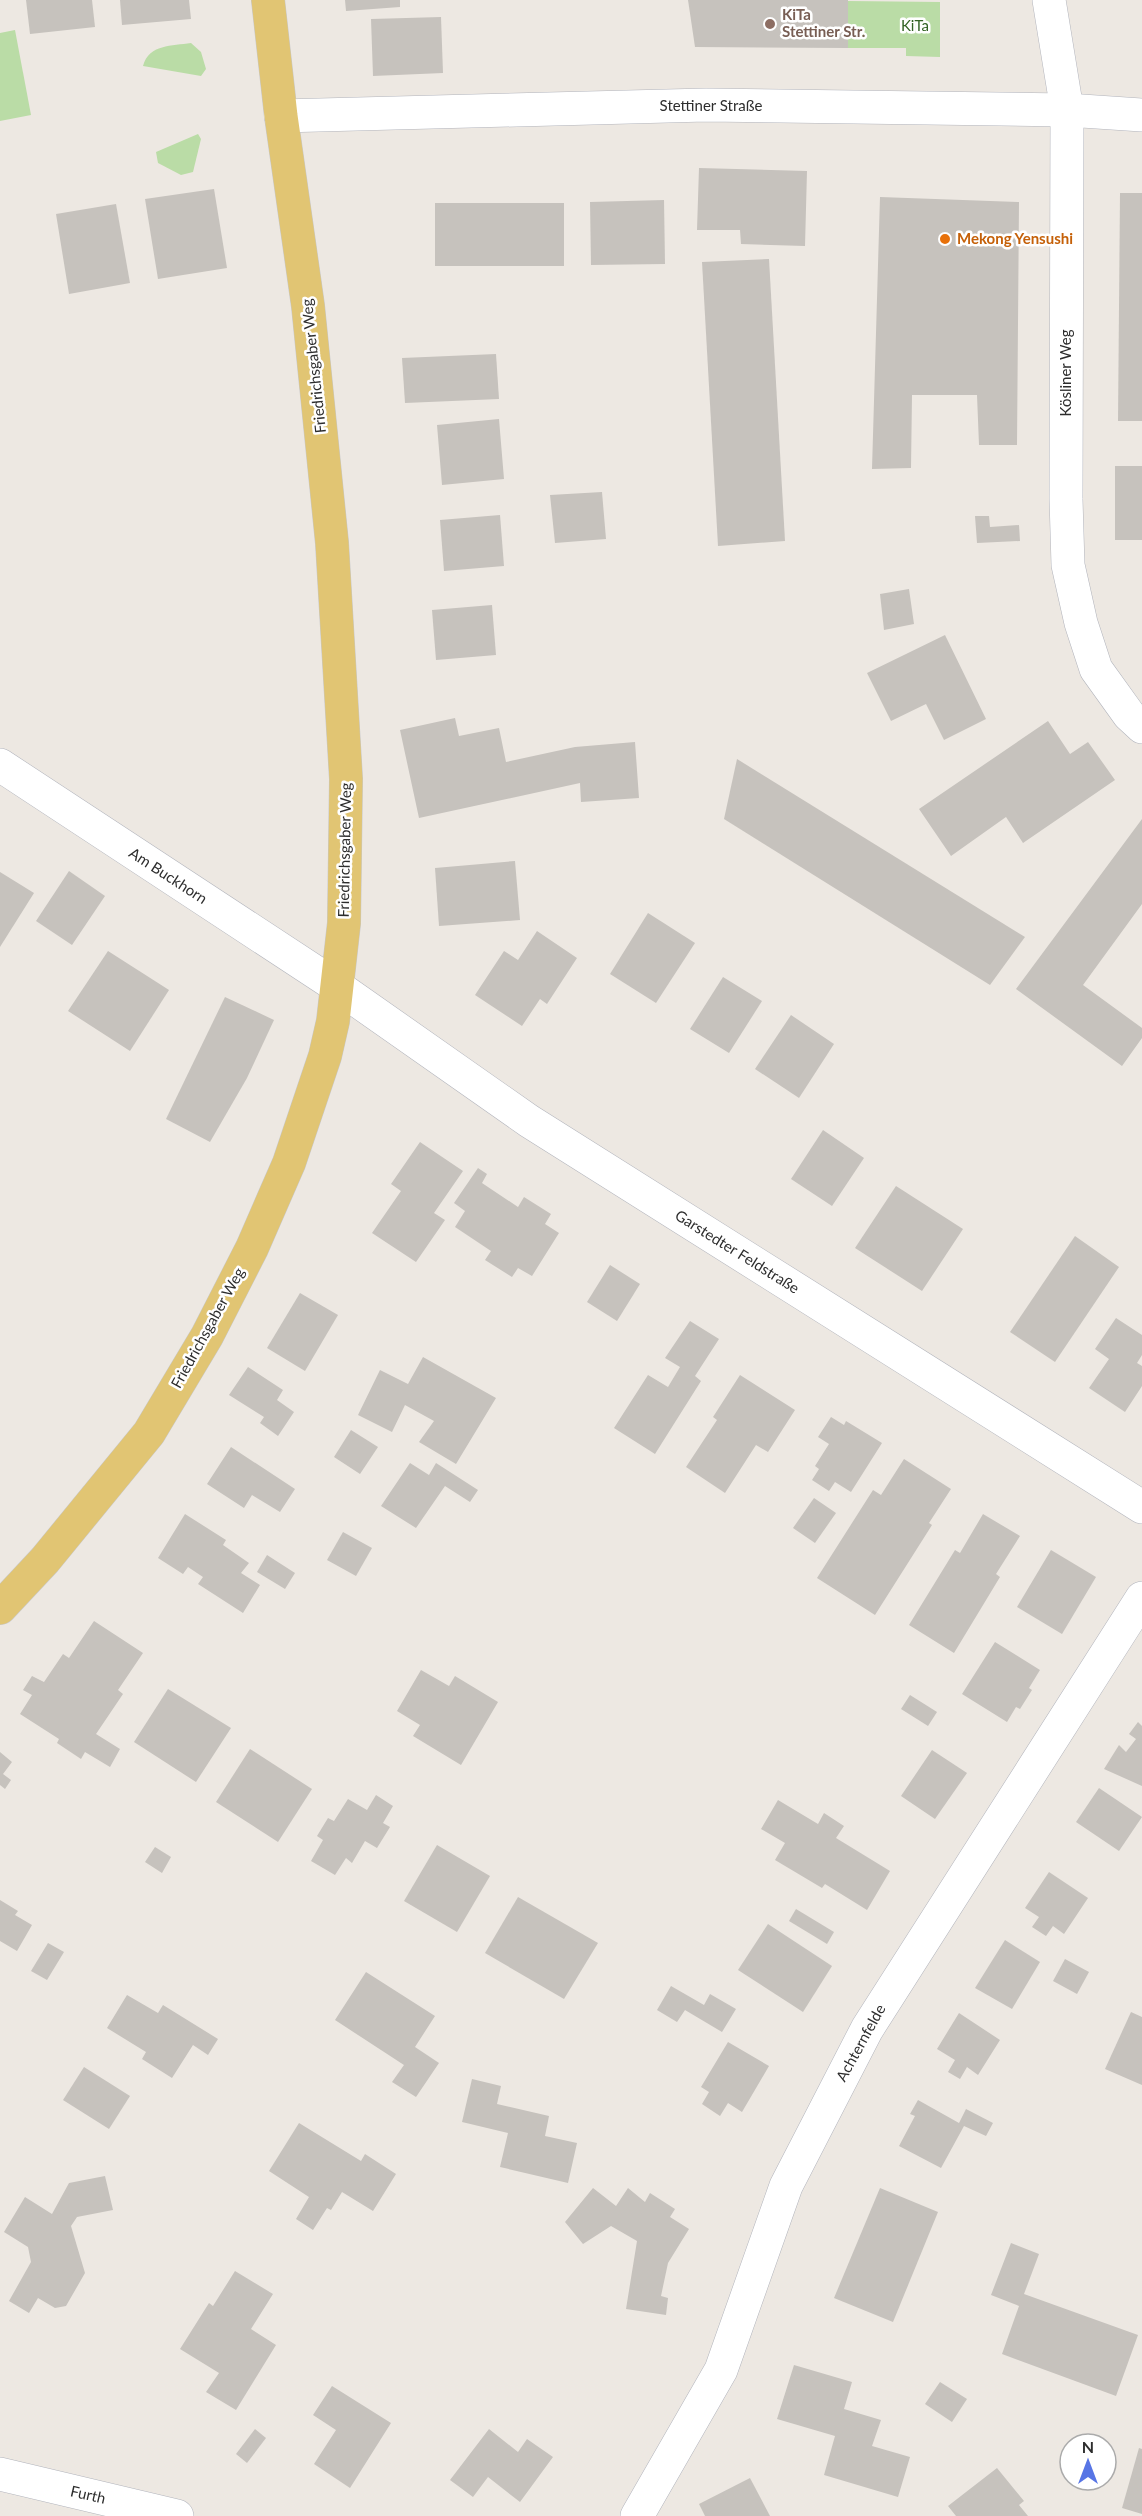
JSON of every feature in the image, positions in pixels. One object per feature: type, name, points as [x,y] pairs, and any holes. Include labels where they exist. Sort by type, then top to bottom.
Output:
[{"type":"main road","name":"Friedrichsgaber Weg","points":[[0,1608],[45,1560],[149,1433],[207,1336],[252,1248],[289,1163],[325,1056],[338,987],[345,923],[346,779],[332,543],[308,306],[281,116],[268,0]]},
{"type":"street","name":"Kösliner Weg","points":[[1049,0],[1067,110],[1066,499],[1068,565],[1081,623],[1096,669],[1129,715],[1142,727]]},
{"type":"street","name":"Stettiner Straße","points":[[281,116],[706,105],[1067,110],[1142,115]]},
{"type":"street","name":"Am Buckhorn","points":[[0,765],[338,987]]},
{"type":"street","name":"Garstedter Feldstraße","points":[[338,987],[529,1121],[1142,1507]]},
{"type":"street","name":"Achternfelde","points":[[637,2516],[721,2370],[786,2186],[867,2029],[1142,1598]]},
{"type":"street","name":"Furth","points":[[0,2474],[177,2516]]},
{"type":"green space","name":"KiTa","points":[[848,1],[940,2],[940,57],[906,56],[906,48],[848,48]]},
{"type":"green space","points":[[15,30],[31,115],[0,121],[0,33]]},
{"type":"green space","points":[[191,43],[201,52],[206,69],[201,76],[143,66],[150,54],[162,47]]},
{"type":"green space","points":[[198,134],[201,139],[193,172],[181,175],[158,163],[156,152]]},
{"type":"building","points":[[26,0],[92,0],[95,27],[30,34]]},
{"type":"building","points":[[120,0],[189,0],[191,19],[122,25]]},
{"type":"building","points":[[345,0],[400,0],[400,7],[346,11]]},
{"type":"building","name":"KiTa Stettiner Str.","points":[[688,0],[848,0],[848,48],[695,47]]},
{"type":"building","points":[[441,17],[443,73],[373,76],[371,19]]},
{"type":"building","points":[[699,168],[807,171],[805,246],[741,244],[740,230],[697,230]]},
{"type":"building","points":[[214,189],[227,268],[158,279],[145,199]]},
{"type":"building","points":[[1120,193],[1142,193],[1142,421],[1118,421]]},
{"type":"building","points":[[880,197],[1019,202],[1017,445],[979,445],[977,395],[912,395],[911,468],[872,469]]},
{"type":"building","points":[[664,200],[665,264],[591,265],[590,202]]},
{"type":"building","points":[[435,203],[564,203],[564,266],[435,266]]},
{"type":"building","points":[[116,204],[130,283],[69,294],[56,214]]},
{"type":"building","points":[[769,259],[785,541],[718,546],[702,262]]},
{"type":"building","points":[[496,354],[499,399],[405,403],[402,358]]},
{"type":"building","points":[[499,419],[504,479],[442,485],[437,425]]},
{"type":"building","points":[[1115,466],[1142,466],[1142,540],[1115,540]]},
{"type":"building","points":[[602,492],[606,539],[555,543],[550,495]]},
{"type":"building","points":[[500,515],[504,566],[444,571],[440,520]]},
{"type":"building","points":[[975,516],[989,516],[990,527],[1019,525],[1020,541],[977,543]]},
{"type":"building","points":[[909,589],[914,624],[884,630],[880,594]]},
{"type":"building","points":[[492,605],[496,655],[436,660],[432,610]]},
{"type":"building","points":[[945,635],[986,719],[944,740],[926,704],[891,721],[867,673]]},
{"type":"building","points":[[455,718],[459,736],[499,728],[506,762],[575,747],[635,742],[639,798],[581,802],[580,783],[419,818],[400,730]]},
{"type":"building","points":[[1048,721],[1070,754],[1088,742],[1115,780],[1023,843],[1006,817],[951,856],[919,809]]},
{"type":"building","points":[[737,759],[1025,937],[990,985],[724,819]]},
{"type":"building","points":[[1142,819],[1142,904],[1083,985],[1142,1028],[1142,1038],[1122,1066],[1016,989]]},
{"type":"building","points":[[515,861],[520,920],[439,926],[435,868]]},
{"type":"building","points":[[69,871],[105,896],[72,945],[36,921]]},
{"type":"building","points":[[0,872],[34,893],[0,947]]},
{"type":"building","points":[[648,913],[695,943],[656,1003],[610,974]]},
{"type":"building","points":[[537,931],[577,958],[547,1004],[540,999],[522,1026],[475,995],[504,951],[518,960]]},
{"type":"building","points":[[108,951],[169,990],[130,1051],[68,1011]]},
{"type":"building","points":[[723,977],[762,1001],[729,1053],[690,1029]]},
{"type":"building","points":[[225,997],[274,1020],[247,1078],[210,1142],[166,1119]]},
{"type":"building","points":[[791,1015],[834,1044],[799,1098],[755,1069]]},
{"type":"building","points":[[823,1130],[864,1158],[832,1206],[791,1179]]},
{"type":"building","points":[[420,1142],[463,1171],[434,1213],[445,1220],[416,1262],[372,1233],[401,1191],[391,1184]]},
{"type":"building","points":[[478,1168],[487,1174],[482,1183],[518,1207],[524,1197],[551,1214],[545,1224],[559,1233],[532,1276],[518,1268],[512,1277],[485,1260],[491,1251],[455,1227],[465,1211],[454,1203]]},
{"type":"building","points":[[896,1186],[963,1229],[922,1291],[855,1248]]},
{"type":"building","points":[[1075,1236],[1119,1267],[1055,1362],[1010,1332]]},
{"type":"building","points":[[610,1265],[640,1284],[617,1321],[587,1302]]},
{"type":"building","points":[[300,1293],[338,1315],[305,1371],[267,1348]]},
{"type":"building","points":[[1116,1318],[1142,1335],[1142,1355],[1137,1363],[1142,1366],[1142,1386],[1125,1412],[1089,1388],[1109,1359],[1095,1349]]},
{"type":"building","points":[[690,1321],[719,1339],[695,1376],[701,1381],[655,1454],[614,1428],[648,1375],[668,1387],[680,1367],[665,1358]]},
{"type":"building","points":[[423,1357],[496,1398],[456,1464],[419,1442],[434,1421],[405,1405],[392,1432],[358,1415],[380,1370],[408,1384]]},
{"type":"building","points":[[248,1367],[283,1390],[277,1400],[294,1412],[278,1436],[260,1423],[264,1417],[229,1395]]},
{"type":"building","points":[[740,1375],[795,1410],[768,1452],[756,1445],[725,1493],[686,1467],[717,1420],[713,1417]]},
{"type":"building","points":[[831,1417],[844,1425],[846,1421],[882,1443],[851,1492],[835,1482],[829,1491],[812,1480],[819,1469],[815,1466],[829,1444],[818,1437]]},
{"type":"building","points":[[351,1430],[378,1447],[360,1474],[334,1457]]},
{"type":"building","points":[[231,1447],[295,1489],[280,1512],[252,1495],[244,1508],[207,1484]]},
{"type":"building","points":[[904,1459],[951,1489],[929,1523],[932,1525],[875,1615],[817,1578],[873,1490],[881,1495]]},
{"type":"building","points":[[410,1463],[429,1475],[436,1463],[478,1490],[470,1502],[445,1486],[416,1528],[381,1506]]},
{"type":"building","points":[[814,1498],[836,1513],[815,1543],[793,1528]]},
{"type":"building","points":[[185,1514],[226,1540],[223,1545],[249,1563],[241,1573],[260,1585],[243,1613],[198,1584],[203,1577],[188,1567],[183,1574],[158,1558]]},
{"type":"building","points":[[983,1514],[1020,1536],[996,1574],[1000,1577],[954,1653],[909,1625],[955,1550],[960,1553]]},
{"type":"building","points":[[343,1532],[372,1548],[356,1576],[327,1560]]},
{"type":"building","points":[[1051,1550],[1096,1577],[1062,1634],[1017,1607]]},
{"type":"building","points":[[267,1555],[295,1573],[285,1589],[257,1572]]},
{"type":"building","points":[[94,1621],[143,1653],[118,1690],[123,1694],[96,1734],[120,1749],[110,1767],[85,1752],[81,1759],[57,1743],[59,1739],[20,1714],[32,1695],[23,1690],[32,1676],[44,1682],[63,1654],[69,1658]]},
{"type":"building","points":[[995,1642],[1040,1670],[1029,1688],[1032,1690],[1020,1709],[1016,1707],[1007,1722],[962,1694]]},
{"type":"building","points":[[421,1670],[449,1686],[455,1676],[498,1702],[461,1765],[413,1736],[420,1725],[397,1711]]},
{"type":"building","points":[[168,1689],[231,1728],[196,1782],[134,1742]]},
{"type":"building","points":[[910,1695],[937,1712],[928,1726],[901,1709]]},
{"type":"building","points":[[1138,1722],[1142,1726],[1142,1786],[1104,1769],[1119,1745],[1126,1752],[1136,1739],[1129,1734]]},
{"type":"building","points":[[250,1749],[312,1789],[278,1842],[216,1802]]},
{"type":"building","points":[[932,1750],[967,1773],[935,1819],[901,1796]]},
{"type":"building","points":[[0,1752],[12,1762],[3,1774],[11,1780],[5,1789],[0,1785]]},
{"type":"building","points":[[1099,1788],[1142,1817],[1119,1851],[1076,1822]]},
{"type":"building","points":[[376,1795],[393,1806],[383,1823],[390,1827],[377,1848],[365,1841],[352,1863],[346,1858],[335,1875],[311,1861],[323,1840],[317,1836],[328,1818],[334,1821],[348,1799],[367,1810]]},
{"type":"building","points":[[778,1800],[818,1824],[824,1813],[844,1826],[836,1838],[890,1871],[867,1910],[825,1884],[822,1888],[775,1860],[785,1843],[761,1829]]},
{"type":"building","points":[[437,1845],[490,1876],[457,1932],[404,1901]]},
{"type":"building","points":[[155,1847],[171,1857],[162,1873],[145,1862]]},
{"type":"building","points":[[1049,1872],[1088,1898],[1064,1934],[1053,1926],[1046,1936],[1032,1927],[1039,1917],[1025,1908]]},
{"type":"building","points":[[518,1897],[598,1943],[564,1999],[485,1953]]},
{"type":"building","points":[[0,1900],[18,1911],[15,1915],[32,1925],[17,1951],[0,1941]]},
{"type":"building","points":[[796,1909],[834,1932],[827,1944],[789,1921]]},
{"type":"building","points":[[768,1924],[832,1966],[803,2012],[738,1970]]},
{"type":"building","points":[[1005,1940],[1040,1962],[1012,2009],[975,1988]]},
{"type":"building","points":[[48,1943],[64,1952],[47,1980],[31,1971]]},
{"type":"building","points":[[1065,1959],[1089,1972],[1077,1994],[1053,1981]]},
{"type":"building","points":[[366,1972],[435,2016],[415,2047],[439,2063],[416,2097],[392,2082],[404,2065],[335,2020]]},
{"type":"building","points":[[671,1986],[704,2005],[710,1994],[736,2009],[722,2032],[685,2010],[677,2022],[657,2010]]},
{"type":"building","points":[[127,1995],[158,2013],[163,2005],[218,2039],[208,2055],[193,2045],[172,2078],[142,2059],[146,2052],[107,2028]]},
{"type":"building","points":[[1131,2012],[1142,2017],[1142,2085],[1105,2069]]},
{"type":"building","points":[[959,2013],[1000,2040],[978,2075],[967,2067],[960,2079],[948,2072],[955,2060],[937,2049]]},
{"type":"building","points":[[728,2042],[769,2066],[742,2112],[728,2103],[720,2116],[702,2104],[709,2092],[701,2087]]},
{"type":"building","points":[[84,2067],[130,2096],[109,2129],[63,2100]]},
{"type":"building","points":[[472,2079],[501,2086],[497,2104],[549,2116],[545,2136],[577,2143],[568,2183],[500,2167],[508,2133],[462,2122]]},
{"type":"building","points":[[918,2100],[959,2123],[966,2109],[993,2123],[986,2136],[964,2126],[941,2168],[899,2146],[915,2116],[910,2114]]},
{"type":"building","points":[[299,2123],[361,2161],[365,2154],[396,2174],[373,2211],[342,2192],[331,2210],[327,2208],[313,2230],[296,2219],[309,2197],[269,2171]]},
{"type":"building","points":[[105,2176],[113,2210],[77,2217],[71,2226],[85,2273],[66,2306],[55,2308],[38,2298],[29,2313],[9,2301],[31,2262],[28,2247],[4,2232],[25,2197],[52,2214],[69,2183]]},
{"type":"building","points":[[593,2188],[616,2206],[628,2188],[645,2202],[650,2193],[675,2209],[670,2217],[689,2229],[668,2263],[661,2296],[668,2298],[666,2315],[626,2309],[637,2241],[611,2226],[583,2244],[565,2222]]},
{"type":"building","points":[[880,2188],[938,2212],[893,2322],[834,2298]]},
{"type":"building","points":[[1011,2243],[1039,2254],[1024,2294],[1138,2335],[1116,2396],[1002,2354],[1019,2306],[991,2295]]},
{"type":"building","points":[[235,2271],[273,2294],[251,2329],[276,2345],[236,2410],[206,2392],[219,2373],[180,2349],[209,2303],[213,2306]]},
{"type":"building","points":[[794,2365],[852,2382],[844,2409],[881,2420],[872,2446],[910,2457],[898,2497],[824,2475],[835,2436],[777,2419]]},
{"type":"building","points":[[940,2382],[967,2399],[952,2422],[925,2404]]},
{"type":"building","points":[[332,2386],[391,2423],[350,2488],[314,2464],[336,2430],[313,2415]]},
{"type":"building","points":[[255,2429],[266,2438],[247,2463],[236,2454]]},
{"type":"building","points":[[489,2429],[518,2452],[527,2439],[553,2457],[520,2502],[488,2477],[473,2497],[450,2480]]},
{"type":"building","points":[[1139,2448],[1142,2449],[1142,2514],[1122,2508]]},
{"type":"building","points":[[997,2468],[1024,2501],[1019,2505],[1028,2516],[956,2516],[948,2506]]},
{"type":"building","points":[[750,2478],[770,2516],[705,2516],[699,2504]]},
{"type":"place","name":"KiTa Stettiner Str.","points":[[770,24]]},
{"type":"place","name":"Mekong Yensushi","points":[[945,239]]}]
